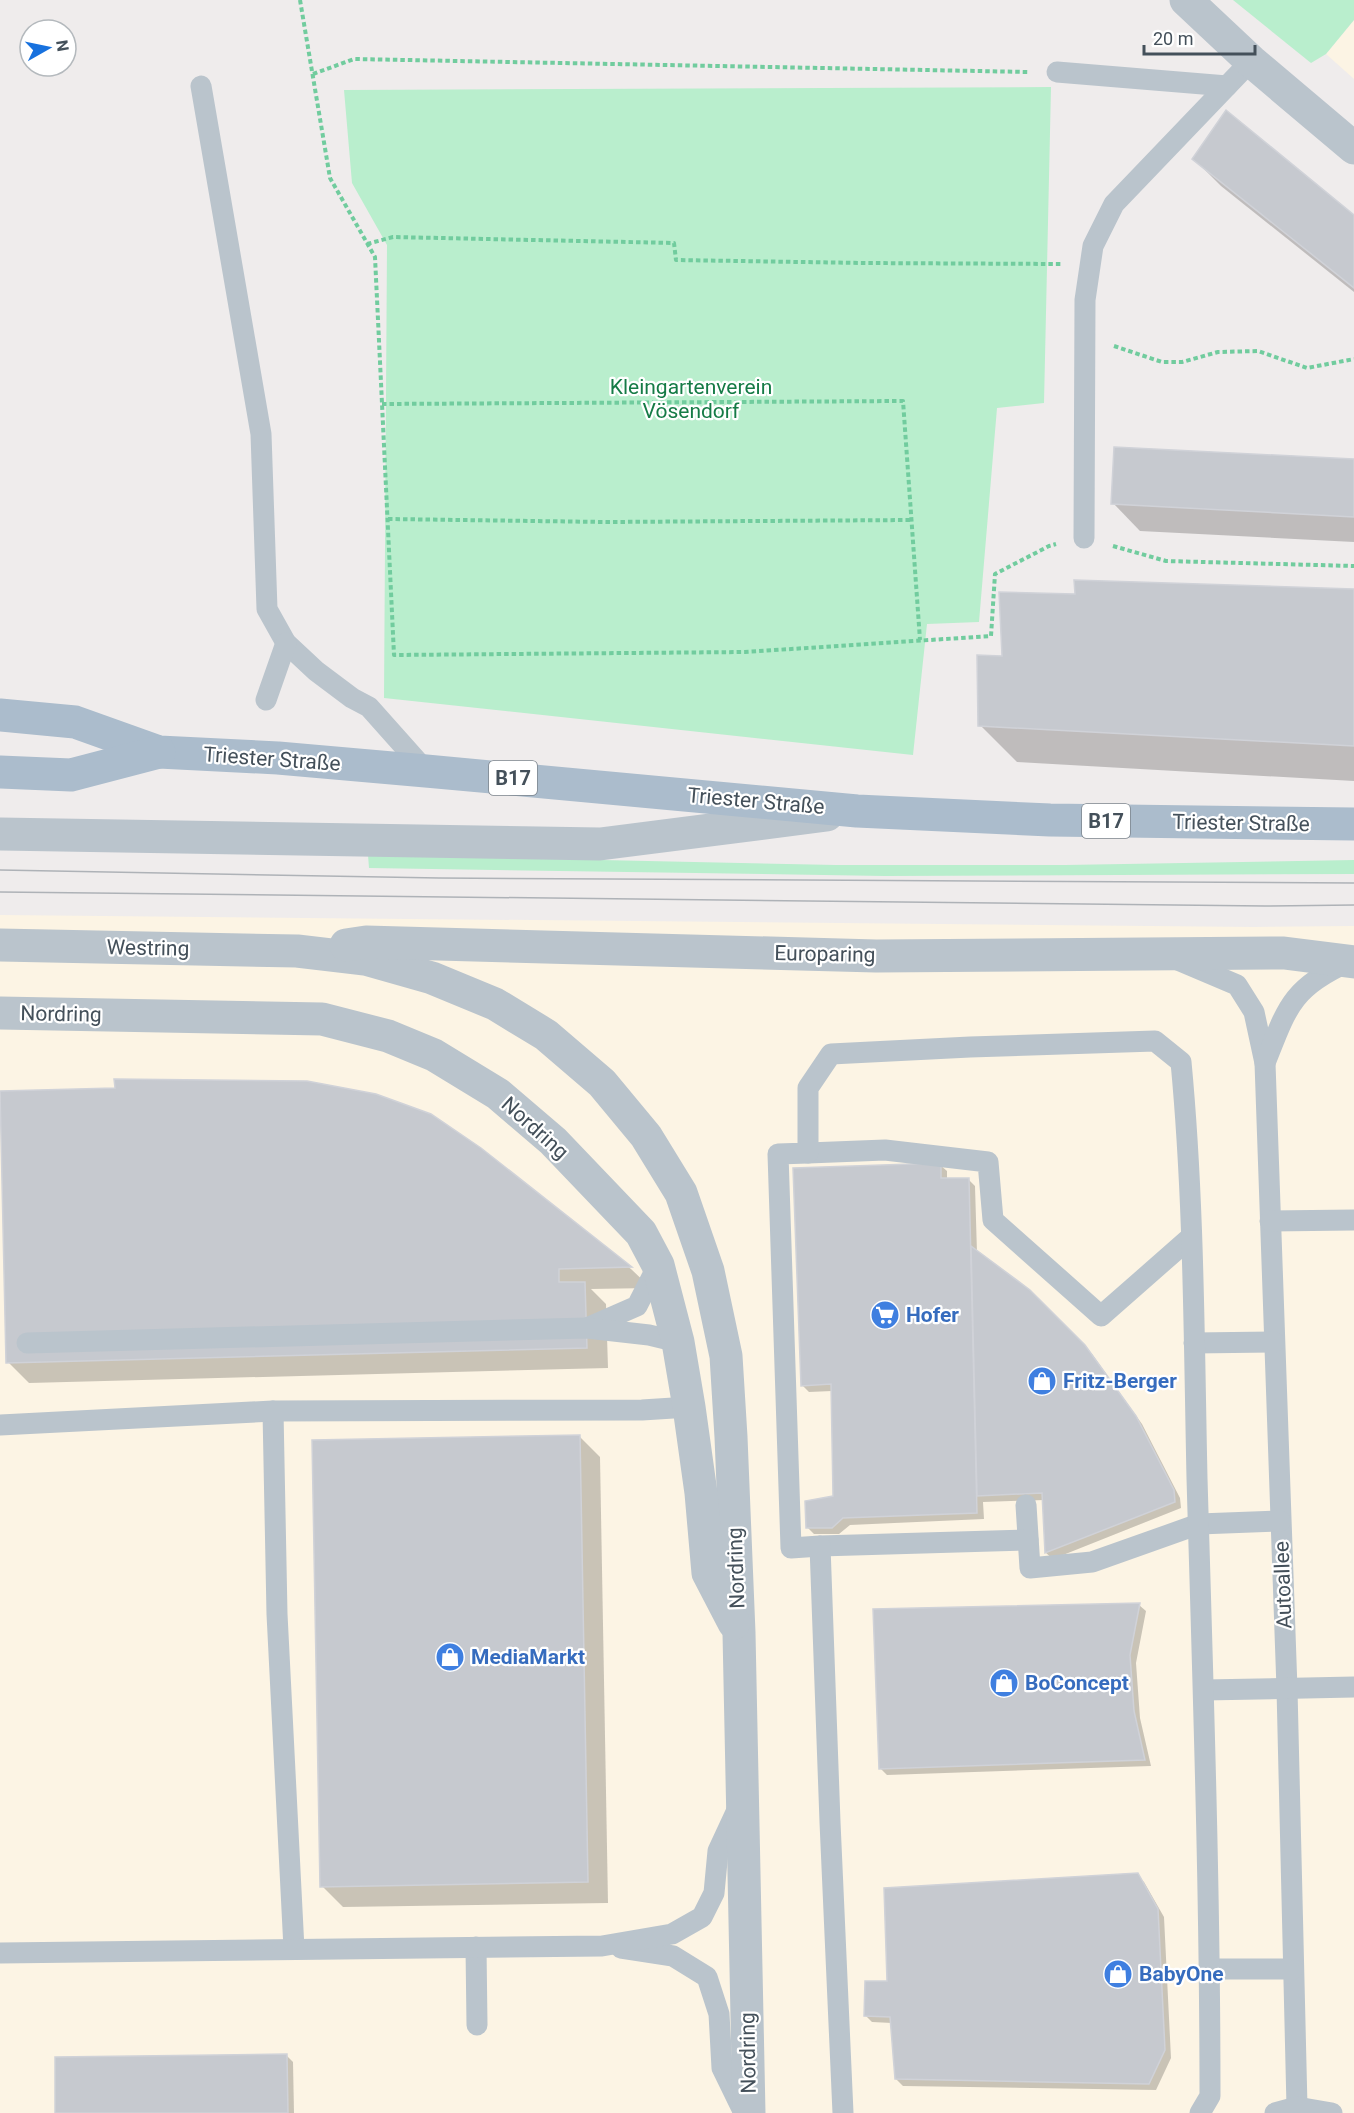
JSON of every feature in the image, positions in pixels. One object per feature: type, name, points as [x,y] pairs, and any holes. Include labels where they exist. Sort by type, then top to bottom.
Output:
[{"type":"main road","name":"Triester Straße","points":[[0,715],[75,722],[159,752],[278,758],[857,811],[1050,820],[1354,824]]},
{"type":"main road","name":"Triester Straße","points":[[0,772],[71,775],[159,752]]},
{"type":"street","points":[[1186,0],[1251,61],[1354,148]]},
{"type":"street","points":[[0,834],[600,844],[857,811]]},
{"type":"street","name":"Europaring","points":[[297,951],[366,942],[876,956],[1284,953],[1351,962]]},
{"type":"street","name":"Westring","points":[[0,945],[297,951]]},
{"type":"street","name":"Nordring","points":[[297,951],[365,959],[432,978],[495,1004],[546,1035],[602,1083],[646,1137],[681,1193],[708,1271],[726,1356],[739,1633],[749,2113]]},
{"type":"street","name":"Nordring","points":[[0,1013],[322,1019],[388,1036],[434,1055],[498,1094],[514,1107],[553,1141],[641,1233],[658,1266],[678,1342],[689,1407],[701,1493],[708,1573],[739,1633]]},
{"type":"lane","points":[[1084,538],[1084,300],[1093,246],[1114,204],[1251,61]]},
{"type":"lane","points":[[1057,72],[1227,86]]},
{"type":"lane","points":[[201,86],[261,434],[267,609],[286,643],[316,671],[369,708],[426,771]]},
{"type":"lane","points":[[266,700],[286,643]]},
{"type":"lane","name":"Autoallee","points":[[1164,954],[1237,985],[1254,1011],[1265,1063],[1287,1689],[1297,2107]]},
{"type":"lane","name":"Autoallee","points":[[1265,1063],[1285,1012],[1301,991],[1324,973],[1351,962]]},
{"type":"lane","points":[[808,1153],[808,1088],[831,1054],[1155,1041],[1181,1062],[1191,1237],[1210,1970],[1210,2096],[1200,2113]]},
{"type":"lane","points":[[1028,1539],[791,1548],[778,1154],[885,1150],[988,1162],[993,1220],[1101,1316],[1191,1237]]},
{"type":"lane","points":[[1270,1221],[1354,1220]]},
{"type":"lane","points":[[587,1328],[637,1306],[658,1266]]},
{"type":"lane","points":[[27,1343],[587,1328],[649,1335],[678,1342]]},
{"type":"lane","points":[[1194,1343],[1274,1342]]},
{"type":"lane","points":[[0,1425],[273,1411],[642,1410],[689,1407]]},
{"type":"lane","points":[[273,1411],[277,1614],[294,1949]]},
{"type":"lane","points":[[1026,1505],[1030,1568],[1092,1562],[1199,1524],[1280,1521]]},
{"type":"lane","points":[[820,1546],[843,2113]]},
{"type":"lane","points":[[1204,1690],[1354,1687]]},
{"type":"lane","points":[[602,1946],[672,1934],[702,1917],[714,1893],[718,1851],[742,1800]]},
{"type":"lane","points":[[0,1953],[602,1946],[673,1956],[707,1977],[719,2014],[722,2068],[744,2113]]},
{"type":"lane","points":[[476,1947],[477,2025]]},
{"type":"lane","points":[[1210,1970],[1293,1969]]},
{"type":"lane","points":[[1275,2113],[1297,2107],[1332,2113]]},
{"type":"path","points":[[300,0],[330,178],[375,257],[394,655],[745,652],[991,636],[995,574],[1049,546],[1084,538],[1166,561],[1354,566]]},
{"type":"path","points":[[313,74],[354,59],[1057,72]]},
{"type":"path","points":[[368,244],[393,237],[674,243],[676,260],[1056,264],[1090,262]]},
{"type":"path","points":[[1085,334],[1121,350],[1162,362],[1182,362],[1218,352],[1258,351],[1307,368],[1354,359]]},
{"type":"path","points":[[382,404],[903,401],[920,640]]},
{"type":"path","points":[[388,519],[606,522],[912,520]]},
{"type":"shaded area","points":[[1354,20],[1354,79],[1326,54]]},
{"type":"shaded area","points":[[0,915],[1254,927],[1354,926],[1354,2113],[0,2113]]},
{"type":"green space","points":[[1233,0],[1354,0],[1354,20],[1326,54],[1311,63]]},
{"type":"green space","name":"Kleingartenverein Vösendorf","points":[[1051,87],[1044,403],[997,408],[979,622],[927,624],[913,755],[384,698],[387,245],[352,183],[344,90]]},
{"type":"green space","points":[[368,855],[836,865],[1065,865],[1354,860],[1354,874],[885,876],[369,868]]},
{"type":"building","points":[[1226,110],[1354,215],[1354,288],[1192,159]]},
{"type":"building","points":[[1114,447],[1354,459],[1354,517],[1111,504]]},
{"type":"building","points":[[1074,580],[1354,589],[1354,746],[978,726],[977,655],[1002,656],[999,592],[1075,594]]},
{"type":"building","points":[[114,1079],[307,1081],[376,1094],[431,1114],[481,1148],[632,1267],[559,1269],[559,1282],[585,1282],[587,1348],[6,1363],[0,1091],[115,1088]]},
{"type":"building","name":"Hofer","points":[[941,1163],[941,1178],[969,1178],[977,1513],[843,1518],[832,1528],[806,1528],[805,1501],[833,1496],[831,1384],[801,1386],[793,1168]]},
{"type":"building","name":"Fritz-Berger","points":[[971,1246],[1030,1290],[1085,1345],[1136,1416],[1174,1490],[1175,1502],[1045,1553],[1042,1493],[977,1496]]},
{"type":"building","name":"MediaMarkt","points":[[580,1435],[588,1882],[320,1887],[312,1440]]},
{"type":"building","name":"BoConcept","points":[[1140,1603],[1130,1655],[1134,1711],[1145,1760],[879,1769],[873,1609]]},
{"type":"building","points":[[1138,1873],[1158,1909],[1165,2050],[1149,2084],[895,2079],[890,2017],[864,2016],[865,1981],[887,1981],[884,1888]]},
{"type":"building","points":[[287,2054],[288,2113],[55,2113],[55,2057]]},
{"type":"tram line","points":[[0,870],[439,878],[1354,883]]},
{"type":"tram line","points":[[0,892],[1265,906],[1354,905]]},
{"type":"place","name":"Hofer","points":[[885,1315]]},
{"type":"place","name":"Fritz-Berger","points":[[1042,1381]]},
{"type":"place","name":"MediaMarkt","points":[[450,1657]]},
{"type":"place","name":"BoConcept","points":[[1004,1683]]},
{"type":"place","name":"BabyOne","points":[[1118,1974]]}]
